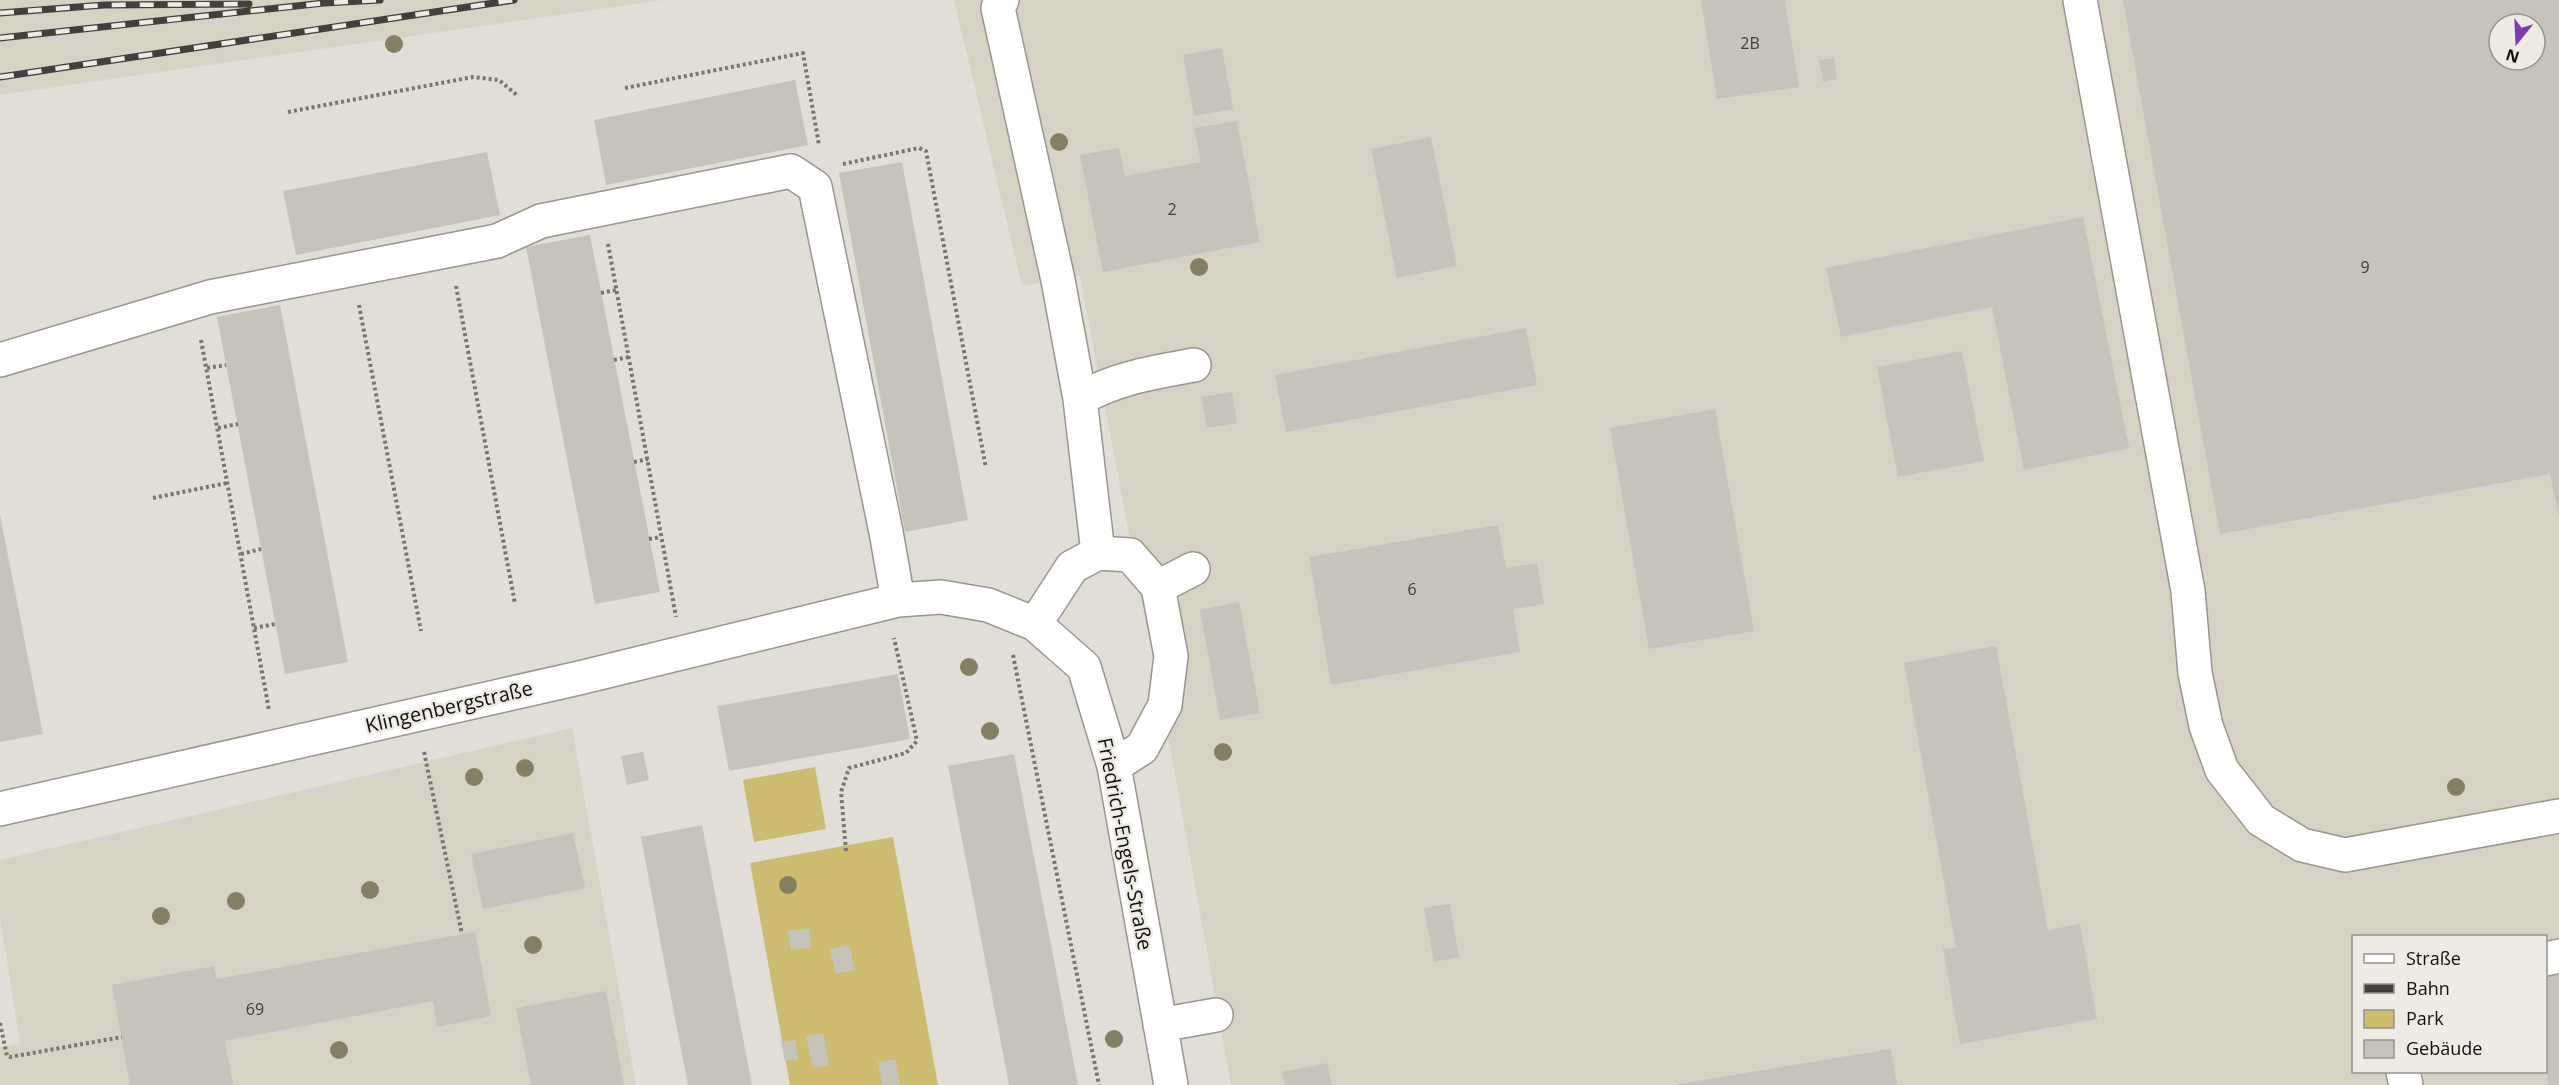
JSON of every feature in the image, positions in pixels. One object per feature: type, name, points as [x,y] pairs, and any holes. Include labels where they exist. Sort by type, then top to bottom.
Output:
[{"type":"street","points":[[1002,0],[998,8],[1058,280],[1080,399],[1098,553]]},
{"type":"street","points":[[2080,0],[2188,591],[2195,673],[2206,726],[2222,770],[2261,820],[2302,845],[2345,855],[2559,816]]},
{"type":"street","points":[[0,360],[194,302],[498,241],[542,221],[791,171],[813,175],[898,600]]},
{"type":"street","points":[[1080,399],[1101,386],[1151,372],[1194,365]]},
{"type":"street","points":[[1035,624],[1072,567],[1098,553],[1130,555],[1158,587],[1171,657],[1166,705],[1142,747],[1114,766]]},
{"type":"street","points":[[1158,587],[1193,569]]},
{"type":"street","name":"Friedrich-Engels-Straße","points":[[898,600],[940,597],[988,605],[1035,624],[1084,667],[1114,766],[1171,1085]]},
{"type":"street","name":"Klingenbergstraße","points":[[0,809],[579,678],[898,600]]},
{"type":"street","points":[[1160,1025],[1216,1016]]},
{"type":"path","points":[[625,88],[803,53],[820,149],[813,175],[919,148],[926,151],[986,468]]},
{"type":"path","points":[[288,112],[473,77],[499,80],[518,96]]},
{"type":"path","points":[[602,209],[676,618]]},
{"type":"path","points":[[449,250],[515,604]]},
{"type":"path","points":[[352,269],[421,632]]},
{"type":"path","points":[[601,293],[616,290]]},
{"type":"path","points":[[194,302],[269,711]]},
{"type":"path","points":[[615,360],[629,357]]},
{"type":"path","points":[[207,369],[226,365]]},
{"type":"path","points":[[217,428],[238,424]]},
{"type":"path","points":[[634,462],[648,459]]},
{"type":"path","points":[[153,498],[227,483]]},
{"type":"path","points":[[650,539],[662,537]]},
{"type":"path","points":[[241,554],[261,549]]},
{"type":"path","points":[[254,628],[275,624]]},
{"type":"path","points":[[846,851],[841,792],[849,768],[906,753],[917,741],[894,637],[883,639]]},
{"type":"path","points":[[1012,652],[1099,1085]]},
{"type":"path","points":[[422,741],[462,934]]},
{"type":"path","points":[[0,1023],[1,1042],[7,1056],[10,1057],[122,1037]]},
{"type":"shaded area","points":[[0,0],[663,0],[0,95]]},
{"type":"shaded area","points":[[954,0],[2559,0],[2559,1085],[1231,1085],[1174,769],[1080,276],[1022,286]]},
{"type":"shaded area","points":[[572,728],[636,1085],[0,1085],[0,1048],[20,1043],[0,917],[0,860]]},
{"type":"green space","points":[[815,767],[826,829],[754,842],[743,780]]},
{"type":"green space","points":[[893,837],[938,1085],[790,1085],[750,863]]},
{"type":"building","points":[[1701,0],[1785,0],[1799,87],[1717,99]]},
{"type":"building","points":[[2123,0],[2559,0],[2559,518],[2550,474],[2220,534]]},
{"type":"building","points":[[1222,48],[1233,109],[1194,116],[1183,55]]},
{"type":"building","points":[[1834,58],[1837,79],[1823,82],[1819,60]]},
{"type":"building","points":[[795,80],[808,145],[606,185],[594,120]]},
{"type":"building","points":[[1237,121],[1260,242],[1103,272],[1080,155],[1119,148],[1125,176],[1201,162],[1194,128]]},
{"type":"building","points":[[1431,137],[1457,266],[1397,278],[1371,149]]},
{"type":"building","points":[[487,152],[500,215],[296,255],[283,191]]},
{"type":"building","points":[[902,162],[968,520],[905,532],[839,173]]},
{"type":"building","points":[[2083,217],[2129,448],[2024,470],[1992,307],[1841,337],[1826,268]]},
{"type":"building","points":[[590,235],[660,592],[595,604],[526,247]]},
{"type":"building","points":[[280,305],[348,662],[285,674],[217,317]]},
{"type":"building","points":[[1526,328],[1537,385],[1286,432],[1275,375]]},
{"type":"building","points":[[1962,351],[1984,461],[1898,477],[1877,367]]},
{"type":"building","points":[[1232,392],[1237,423],[1207,428],[1201,397]]},
{"type":"building","points":[[1715,409],[1754,631],[1649,649],[1610,428]]},
{"type":"building","points":[[0,515],[43,734],[0,742]]},
{"type":"building","points":[[1498,525],[1506,568],[1537,563],[1544,604],[1513,609],[1520,652],[1331,685],[1309,557]]},
{"type":"building","points":[[1239,602],[1260,713],[1220,720],[1200,610]]},
{"type":"building","points":[[1996,646],[2048,930],[2080,924],[2097,1019],[1960,1044],[1943,949],[1956,948],[1904,663]]},
{"type":"building","points":[[898,674],[910,739],[729,771],[717,706]]},
{"type":"building","points":[[643,752],[649,780],[627,785],[621,756]]},
{"type":"building","points":[[1014,754],[1078,1085],[1009,1085],[948,766]]},
{"type":"building","points":[[702,825],[752,1085],[688,1085],[666,972],[641,837]]},
{"type":"building","points":[[573,833],[585,888],[483,909],[471,854]]},
{"type":"building","points":[[1450,904],[1459,957],[1434,962],[1424,908]]},
{"type":"building","points":[[809,928],[811,948],[791,950],[788,931]]},
{"type":"building","points":[[475,932],[491,1016],[437,1027],[433,1001],[225,1041],[233,1085],[130,1085],[112,985],[214,966],[217,979]]},
{"type":"building","points":[[849,945],[855,970],[836,974],[830,949]]},
{"type":"building","points":[[2559,972],[2559,1085],[2548,1085],[2546,1073],[2547,974]]},
{"type":"building","points":[[606,991],[624,1085],[531,1085],[516,1008]]},
{"type":"building","points":[[823,1033],[829,1065],[813,1068],[806,1036]]},
{"type":"building","points":[[795,1040],[798,1059],[785,1061],[781,1042]]},
{"type":"building","points":[[1891,1049],[1897,1085],[1678,1085],[1678,1084]]},
{"type":"building","points":[[895,1059],[900,1085],[882,1085],[878,1062]]},
{"type":"building","points":[[1327,1063],[1332,1085],[1285,1085],[1282,1072]]},
{"type":"railway","points":[[0,38],[324,3],[380,0]]},
{"type":"railway","points":[[0,77],[514,0]]},
{"type":"railway","points":[[0,13],[104,5],[249,4]]}]
